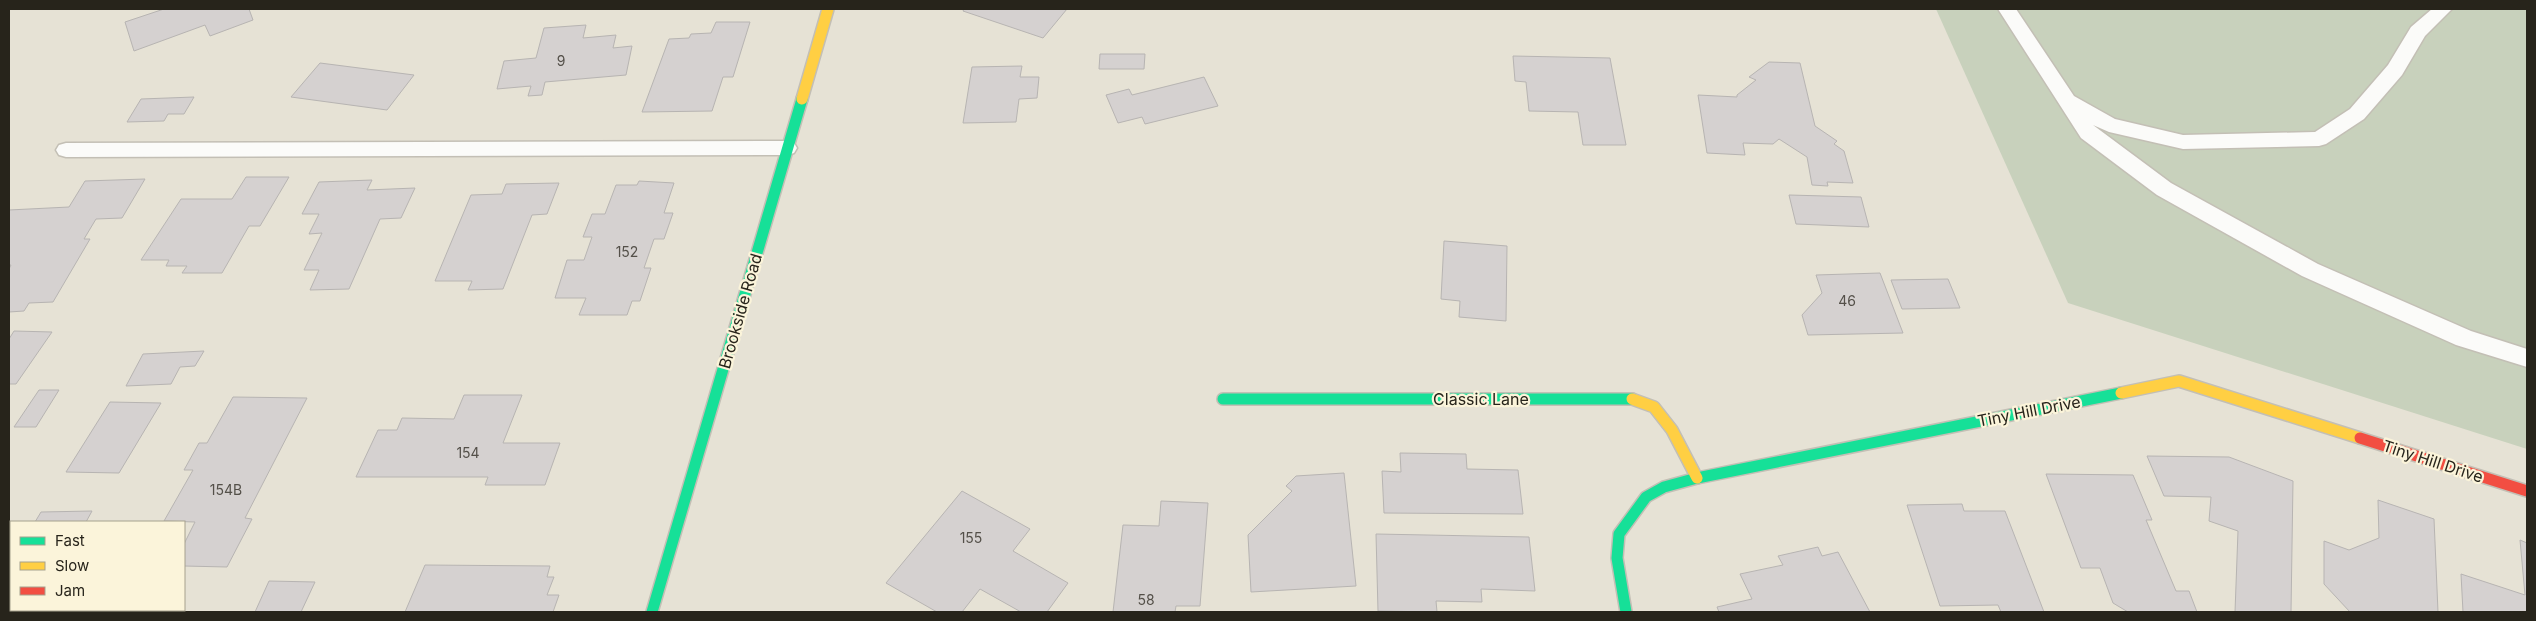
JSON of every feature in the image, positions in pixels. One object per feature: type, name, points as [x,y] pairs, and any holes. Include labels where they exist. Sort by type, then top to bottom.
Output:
[{"type":"street","name":"Brookside Road","points":[[652,612],[828,9]]},
{"type":"street","name":"Tiny Hill Drive","points":[[1626,612],[1617,558],[1619,534],[1646,497],[1664,487],[1696,478],[2179,381],[2527,491]]},
{"type":"street","name":"Classic Lane","points":[[1223,399],[1631,398],[1654,407],[1672,430],[1696,478]]},
{"type":"lane","points":[[2007,9],[2088,133],[2164,189],[2310,270],[2464,338],[2527,358]]},
{"type":"lane","points":[[2066,99],[2109,125],[2183,142],[2319,139],[2358,114],[2395,70],[2418,32],[2444,9]]},
{"type":"lane","points":[[66,150],[787,148]]},
{"type":"green space","points":[[1936,9],[2527,9],[2527,449],[2068,303]]},
{"type":"building","points":[[164,9],[249,9],[253,20],[210,36],[205,25],[134,51],[125,22]]},
{"type":"building","points":[[964,9],[1067,9],[1043,38],[963,11]]},
{"type":"building","points":[[716,22],[750,22],[733,77],[723,77],[712,111],[642,112],[669,39],[689,38],[691,34],[711,33]]},
{"type":"building","points":[[586,25],[583,38],[616,35],[613,48],[632,46],[626,75],[545,82],[542,95],[528,96],[531,86],[497,89],[504,61],[536,58],[544,28]]},
{"type":"building","points":[[1100,54],[1145,54],[1144,69],[1099,69]]},
{"type":"building","points":[[1513,56],[1610,58],[1626,145],[1583,145],[1578,112],[1529,111],[1526,82],[1515,81]]},
{"type":"building","points":[[1769,62],[1800,63],[1815,126],[1837,141],[1834,144],[1844,151],[1853,183],[1827,182],[1828,186],[1812,185],[1807,157],[1779,139],[1773,144],[1743,143],[1745,155],[1707,153],[1698,95],[1737,97],[1756,80],[1749,77]]},
{"type":"building","points":[[320,63],[414,75],[387,110],[291,97]]},
{"type":"building","points":[[1022,66],[1020,77],[1039,77],[1037,98],[1019,99],[1016,122],[963,123],[972,67]]},
{"type":"building","points":[[1204,77],[1218,106],[1145,124],[1142,117],[1118,123],[1106,95],[1129,89],[1132,95]]},
{"type":"building","points":[[194,97],[184,114],[168,114],[164,121],[127,122],[141,99]]},
{"type":"building","points":[[246,177],[289,177],[260,226],[249,226],[222,273],[182,273],[187,266],[166,266],[169,260],[141,260],[181,199],[232,199]]},
{"type":"building","points":[[145,179],[122,218],[96,219],[84,239],[90,239],[53,302],[29,303],[24,311],[9,312],[9,269],[11,265],[9,265],[9,210],[69,207],[85,181]]},
{"type":"building","points":[[372,180],[367,190],[415,188],[401,218],[380,219],[349,289],[310,290],[319,270],[304,270],[322,233],[309,234],[319,214],[302,214],[319,182]]},
{"type":"building","points":[[639,181],[674,183],[664,213],[673,213],[664,239],[654,239],[644,268],[651,268],[640,301],[632,301],[627,315],[579,315],[586,298],[555,298],[567,260],[584,260],[592,237],[583,237],[592,214],[605,214],[616,185],[637,185]]},
{"type":"building","points":[[559,183],[547,214],[532,215],[503,289],[468,290],[472,281],[435,281],[471,195],[502,194],[506,184]]},
{"type":"building","points":[[1789,195],[1861,197],[1869,227],[1796,224]]},
{"type":"building","points":[[1444,241],[1507,246],[1506,321],[1459,317],[1460,301],[1441,299]]},
{"type":"building","points":[[1880,273],[1903,333],[1808,335],[1802,315],[1822,293],[1816,275]]},
{"type":"building","points":[[1948,279],[1960,308],[1902,309],[1891,280]]},
{"type":"building","points":[[14,331],[52,332],[16,384],[9,384],[9,339]]},
{"type":"building","points":[[204,351],[195,366],[180,367],[171,384],[126,386],[143,354]]},
{"type":"building","points":[[39,390],[59,390],[36,427],[14,427]]},
{"type":"building","points":[[464,395],[522,395],[503,443],[560,443],[545,485],[485,485],[488,477],[356,477],[378,430],[397,430],[402,418],[454,419]]},
{"type":"building","points":[[233,397],[307,398],[245,518],[252,519],[227,567],[185,566],[185,542],[195,522],[164,521],[193,470],[184,470],[199,443],[207,443]]},
{"type":"building","points":[[110,402],[161,403],[119,473],[66,472]]},
{"type":"building","points":[[1400,453],[1466,454],[1467,469],[1518,470],[1523,514],[1384,513],[1382,471],[1401,472]]},
{"type":"building","points":[[2147,456],[2229,457],[2293,481],[2291,612],[2235,612],[2238,531],[2209,521],[2211,497],[2164,496]]},
{"type":"building","points":[[1344,473],[1356,586],[1251,592],[1248,535],[1292,491],[1286,486],[1296,476]]},
{"type":"building","points":[[2046,474],[2133,475],[2152,520],[2146,520],[2176,591],[2189,591],[2197,612],[2128,612],[2113,603],[2100,568],[2081,568]]},
{"type":"building","points":[[962,491],[1030,529],[1013,551],[1068,583],[1047,612],[1021,612],[980,589],[962,612],[937,612],[886,583]]},
{"type":"building","points":[[2378,500],[2434,519],[2438,612],[2350,612],[2324,584],[2324,541],[2349,550],[2379,538]]},
{"type":"building","points":[[1161,501],[1208,503],[1200,606],[1176,606],[1175,612],[1113,612],[1123,525],[1159,526]]},
{"type":"building","points":[[1962,504],[1964,511],[2005,511],[2044,612],[2001,612],[1998,605],[1940,606],[1907,505]]},
{"type":"building","points":[[92,511],[87,521],[36,521],[41,512]]},
{"type":"building","points":[[1376,534],[1529,537],[1535,591],[1481,589],[1482,602],[1436,601],[1437,612],[1378,611]]},
{"type":"building","points":[[2520,540],[2527,543],[2527,612],[2463,612],[2461,574],[2525,595]]},
{"type":"building","points":[[1818,547],[1822,556],[1838,552],[1870,612],[1719,612],[1717,607],[1752,599],[1740,574],[1783,565],[1778,556]]},
{"type":"building","points":[[9,564],[10,611],[30,612],[9,612]]},
{"type":"building","points":[[425,565],[550,566],[547,577],[554,577],[547,595],[559,595],[553,612],[405,612]]},
{"type":"building","points":[[269,581],[315,582],[301,612],[255,612]]},
{"type":"building","points":[[60,611],[140,611],[139,612]]},
{"type":"traffic: fast","points":[[652,612],[802,99]]},
{"type":"traffic: fast","points":[[1626,612],[1617,558],[1619,534],[1646,497],[1664,487],[1697,478],[2121,393]]},
{"type":"traffic: fast","points":[[1223,399],[1632,399]]},
{"type":"traffic: slow","points":[[802,99],[828,9]]},
{"type":"traffic: slow","points":[[2121,393],[2179,381],[2360,438]]},
{"type":"traffic: slow","points":[[1632,399],[1654,407],[1672,430],[1697,478]]},
{"type":"traffic: jam","points":[[2360,438],[2527,491]]}]
